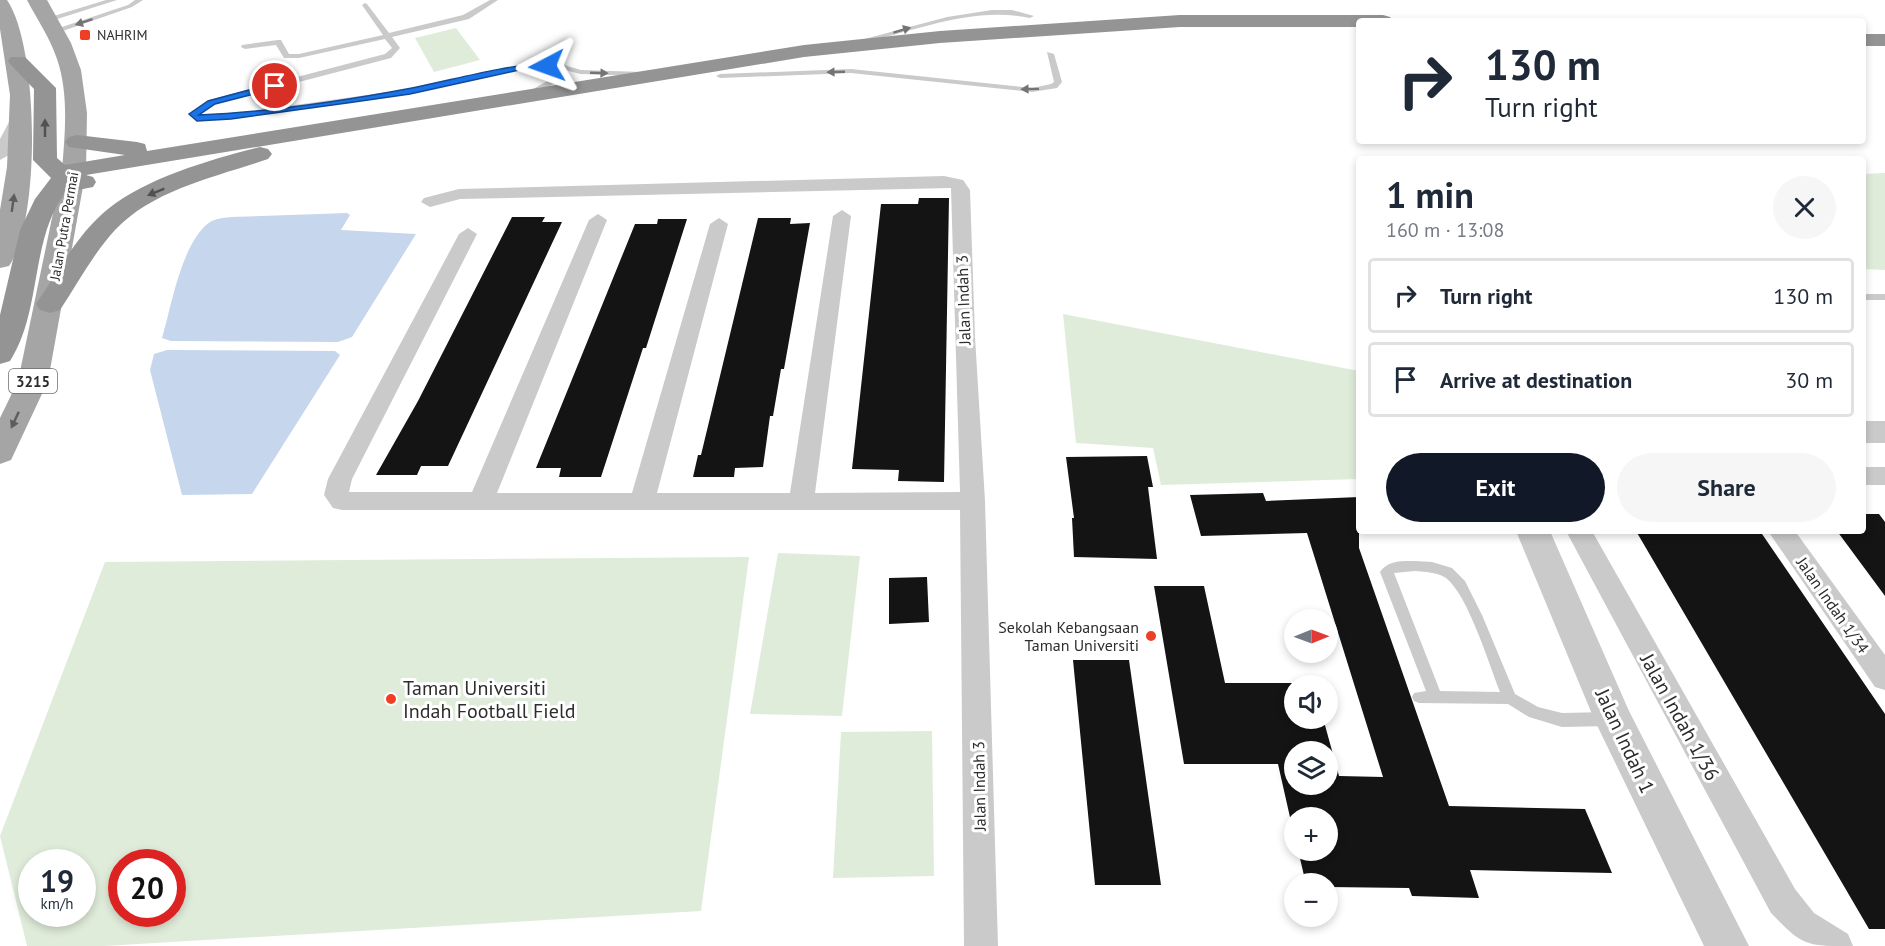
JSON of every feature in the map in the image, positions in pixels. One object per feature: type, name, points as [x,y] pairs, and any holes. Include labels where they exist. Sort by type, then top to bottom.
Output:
[{"type":"highway","points":[[0,354],[18,304],[36,215],[47,196],[70,178],[213,146],[804,51],[951,36],[1169,22],[1356,21]]},
{"type":"highway","points":[[1866,28],[1885,28]]},
{"type":"highway","points":[[18,61],[45,88],[45,160],[70,178],[270,151],[720,76],[853,57],[1029,40],[1183,34],[1356,32]]},
{"type":"highway","points":[[1866,40],[1885,40]]},
{"type":"highway","points":[[76,142],[131,149],[213,146]]},
{"type":"highway","points":[[50,304],[90,244],[116,215],[149,194],[270,151]]},
{"type":"main road","name":"Jalan Putra Permai","points":[[0,452],[33,381],[50,304],[76,142],[71,75],[51,25],[37,0]]},
{"type":"main road","points":[[0,4],[8,19],[18,61],[22,112],[8,238],[0,260]]},
{"type":"street","points":[[0,154],[22,112]]},
{"type":"street","name":"Jalan Indah 3","points":[[430,202],[459,194],[944,181],[957,184],[961,190],[973,501],[981,946]]},
{"type":"street","points":[[801,502],[842,216]]},
{"type":"street","points":[[481,501],[598,220]]},
{"type":"street","points":[[642,503],[718,224]]},
{"type":"street","points":[[468,234],[340,479],[336,495],[342,501],[354,503],[481,501],[642,503],[973,501]]},
{"type":"street","points":[[1866,432],[1885,432]]},
{"type":"street","points":[[1866,476],[1885,476]]},
{"type":"street","name":"Jalan Indah 1","points":[[1534,534],[1613,719],[1727,946]]},
{"type":"street","name":"Jalan Indah 1/36","points":[[1581,534],[1783,901],[1802,925],[1836,946]]},
{"type":"street","name":"Jalan Indah 1/34","points":[[1782,534],[1885,678]]},
{"type":"lane","points":[[51,25],[114,0]]},
{"type":"lane","points":[[51,25],[130,6],[140,0]]},
{"type":"lane","points":[[245,47],[278,42],[286,56],[292,57],[387,37],[466,16],[495,0]]},
{"type":"lane","points":[[804,51],[874,38],[969,10],[1018,4],[1030,16]]},
{"type":"lane","points":[[365,5],[396,48],[388,56],[212,102],[194,114],[197,118],[231,116],[347,101],[410,91],[519,68],[547,66],[564,67],[580,72],[652,75]]},
{"type":"lane","points":[[720,76],[851,71],[1032,90],[1054,86],[1058,82],[1050,54]]},
{"type":"lane","points":[[527,95],[562,76],[561,70],[547,66]]},
{"type":"lane","points":[[1866,297],[1885,297]]},
{"type":"lane","points":[[1435,696],[1390,582],[1387,572],[1391,568],[1441,569],[1453,576],[1468,600],[1510,698]]},
{"type":"lane","points":[[1419,697],[1510,698],[1534,712],[1562,720],[1613,719]]},
{"type":"green space","points":[[456,28],[480,60],[434,72],[415,38]]},
{"type":"green space","points":[[1885,173],[1885,270],[1866,269],[1866,174]]},
{"type":"green space","points":[[1063,314],[1356,370],[1356,479],[1161,485],[1153,448],[1076,443]]},
{"type":"green space","points":[[778,553],[860,556],[842,716],[750,714]]},
{"type":"green space","name":"Taman Universiti Indah Football Field","points":[[749,557],[701,911],[104,946],[27,946],[22,927],[96,927],[96,849],[18,849],[18,909],[0,836],[105,562]]},
{"type":"green space","points":[[932,731],[934,876],[833,878],[841,732]]},
{"type":"water","points":[[347,213],[350,215],[341,230],[416,234],[352,337],[338,342],[171,341],[162,338],[183,263],[196,237],[205,226],[217,219],[231,217]]},
{"type":"water","points":[[167,350],[335,351],[340,355],[252,494],[182,495],[150,370],[154,354]]},
{"type":"building","points":[[919,198],[949,198],[944,482],[898,481],[899,470],[852,469],[881,204],[918,204]]},
{"type":"building","points":[[512,217],[545,217],[542,222],[562,222],[448,466],[421,466],[417,475],[376,475],[418,401]]},
{"type":"building","points":[[758,218],[791,218],[790,224],[810,223],[784,369],[781,369],[773,416],[770,416],[763,467],[735,468],[734,477],[693,477],[698,455],[701,455]]},
{"type":"building","points":[[658,219],[687,219],[646,348],[643,348],[601,477],[559,477],[561,468],[536,468],[635,224],[657,224]]},
{"type":"building","points":[[1147,456],[1153,487],[1148,487],[1157,559],[1074,557],[1072,518],[1074,518],[1066,457]]},
{"type":"building","points":[[1263,493],[1266,501],[1356,497],[1356,534],[1359,534],[1359,548],[1449,806],[1585,809],[1612,873],[1470,870],[1479,898],[1412,896],[1409,888],[1338,887],[1338,873],[1303,873],[1301,861],[1338,861],[1338,807],[1288,807],[1285,795],[1338,795],[1338,772],[1339,776],[1383,777],[1338,633],[1338,609],[1331,609],[1307,533],[1201,536],[1190,495]]},
{"type":"building","points":[[1866,514],[1879,514],[1885,522],[1885,596],[1839,534],[1866,534]]},
{"type":"building","points":[[1638,534],[1762,534],[1885,714],[1885,929],[1869,929]]},
{"type":"building","points":[[927,577],[929,622],[889,624],[889,578]]},
{"type":"building","points":[[1154,586],[1204,586],[1225,683],[1284,683],[1284,729],[1326,729],[1329,741],[1284,741],[1284,791],[1278,764],[1184,764]]},
{"type":"building","points":[[1073,660],[1129,660],[1161,885],[1095,885]]},
{"type":"place","name":"NAHRIM","points":[[85,35]]},
{"type":"place","name":"Sekolah Kebangsaan Taman Universiti","points":[[1151,636]]},
{"type":"place","name":"Taman Universiti Indah Football Field","points":[[391,699]]},
{"type":"route","points":[[275,86],[212,102],[194,114],[197,118],[208,118],[347,101],[410,91],[519,68],[547,66]]}]
